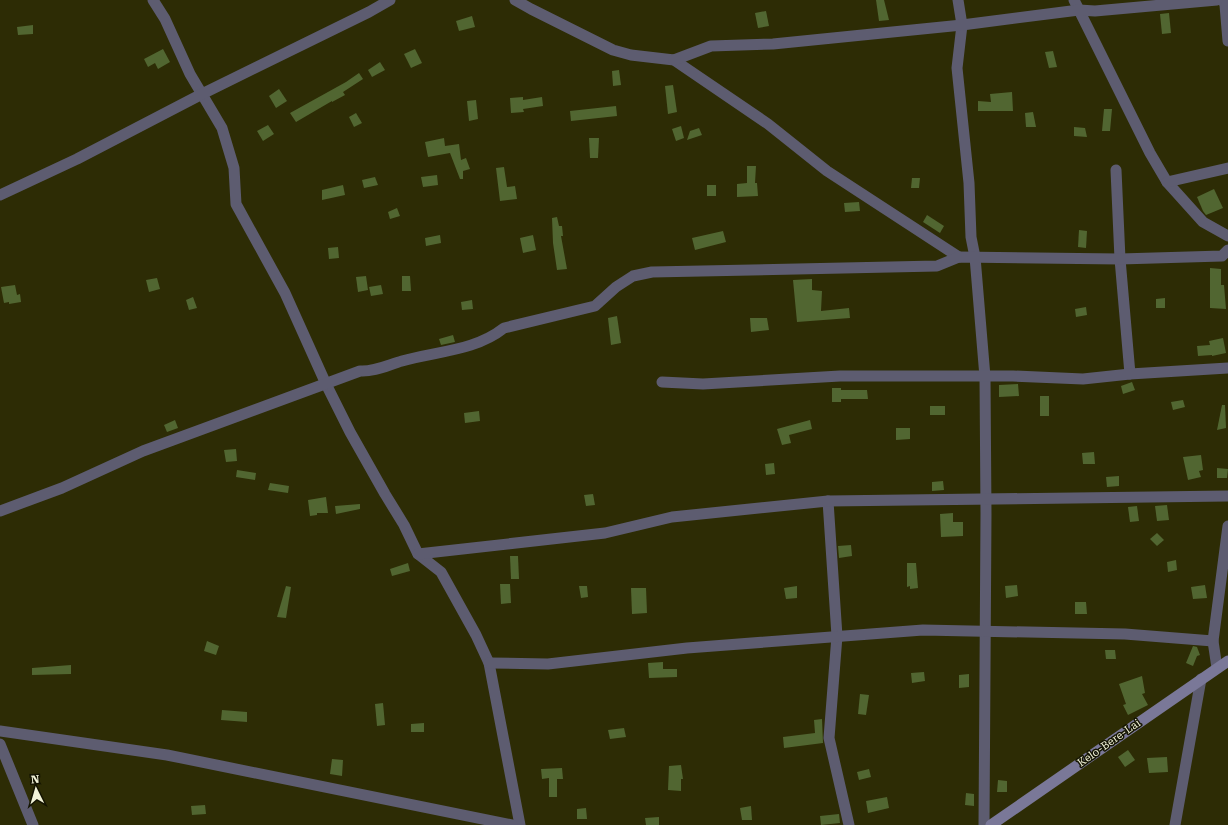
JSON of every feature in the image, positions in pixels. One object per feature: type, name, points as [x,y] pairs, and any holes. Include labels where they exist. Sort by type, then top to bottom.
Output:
[{"type":"main road","name":"Kelo-Bere-Lai","points":[[991,825],[1228,661]]},
{"type":"street","points":[[153,0],[165,19],[190,74],[222,128],[234,168],[236,204],[285,293],[326,384],[350,432],[404,525],[418,554],[441,572],[476,635],[489,663],[520,825]]},
{"type":"street","points":[[0,195],[77,159],[202,94],[369,12],[390,0]]},
{"type":"street","points":[[515,0],[613,50],[631,55],[674,60],[711,46],[773,44],[962,25],[1079,10],[1095,11],[1217,0]]},
{"type":"street","points":[[958,0],[962,25],[957,68],[969,183],[971,237],[975,257],[985,377],[986,499],[984,825]]},
{"type":"street","points":[[1074,0],[1139,132],[1167,182],[1203,222],[1228,236]]},
{"type":"street","points":[[1223,0],[1226,6],[1228,41]]},
{"type":"street","points":[[674,60],[768,124],[827,171],[959,257]]},
{"type":"street","points":[[1167,182],[1228,168]]},
{"type":"street","points":[[1116,170],[1120,259],[1130,374]]},
{"type":"street","points":[[0,511],[62,488],[143,451],[360,371],[368,371],[403,360],[465,348],[495,336],[504,328],[595,306],[616,287],[633,276],[652,272],[938,266],[959,257],[1120,259],[1222,256],[1228,250]]},
{"type":"street","points":[[662,382],[703,384],[840,376],[1013,376],[1083,379],[1130,374],[1228,368]]},
{"type":"street","points":[[418,554],[605,532],[672,517],[828,501],[1228,496]]},
{"type":"street","points":[[828,501],[837,636],[829,738],[849,825]]},
{"type":"street","points":[[1217,668],[1213,641],[1228,526]]},
{"type":"street","points":[[489,663],[548,664],[687,648],[923,630],[1125,634],[1213,641]]},
{"type":"street","points":[[1175,825],[1201,679]]},
{"type":"street","points":[[0,731],[167,754],[512,825]]},
{"type":"street","points":[[0,744],[33,825]]},
{"type":"building","points":[[876,0],[884,0],[889,20],[879,21]]},
{"type":"building","points":[[766,11],[769,26],[758,28],[755,13]]},
{"type":"building","points":[[1169,13],[1171,33],[1162,34],[1160,14]]},
{"type":"building","points":[[472,16],[475,27],[459,31],[456,21]]},
{"type":"building","points":[[33,25],[33,34],[18,35],[17,27]]},
{"type":"building","points":[[163,49],[170,62],[158,69],[155,63],[148,67],[144,59]]},
{"type":"building","points":[[415,49],[422,63],[411,68],[404,54]]},
{"type":"building","points":[[1053,51],[1057,67],[1049,68],[1045,52]]},
{"type":"building","points":[[380,62],[385,70],[372,77],[368,70]]},
{"type":"building","points":[[619,70],[621,85],[613,86],[612,71]]},
{"type":"building","points":[[359,73],[363,79],[343,92],[345,95],[296,122],[290,113],[346,82]]},
{"type":"building","points":[[673,85],[677,112],[668,114],[665,86]]},
{"type":"building","points":[[279,89],[287,101],[276,108],[269,96]]},
{"type":"building","points":[[1012,92],[1013,111],[978,111],[978,101],[991,102],[990,94]]},
{"type":"building","points":[[523,97],[523,100],[542,97],[543,106],[523,109],[524,112],[511,113],[510,98]]},
{"type":"building","points":[[476,100],[478,119],[469,121],[467,101]]},
{"type":"building","points":[[616,106],[617,116],[571,121],[570,111]]},
{"type":"building","points":[[1104,109],[1112,109],[1110,131],[1102,131]]},
{"type":"building","points":[[1033,112],[1036,127],[1026,127],[1025,113]]},
{"type":"building","points":[[356,113],[362,123],[354,127],[349,117]]},
{"type":"building","points":[[268,125],[274,134],[263,141],[257,131]]},
{"type":"building","points":[[681,126],[684,138],[676,141],[672,129]]},
{"type":"building","points":[[1074,127],[1085,128],[1087,137],[1074,136]]},
{"type":"building","points":[[699,128],[702,135],[687,140],[690,131]]},
{"type":"building","points":[[444,138],[445,146],[459,144],[461,160],[466,158],[470,169],[463,171],[463,179],[460,179],[450,153],[428,157],[425,142]]},
{"type":"building","points":[[589,138],[599,138],[598,158],[590,158]]},
{"type":"building","points":[[747,166],[756,166],[755,183],[757,183],[758,196],[737,197],[737,184],[747,183]]},
{"type":"building","points":[[504,167],[507,187],[515,186],[517,199],[500,201],[496,168]]},
{"type":"building","points":[[437,175],[438,185],[423,187],[421,177]]},
{"type":"building","points":[[375,177],[378,185],[364,188],[362,180]]},
{"type":"building","points":[[912,178],[920,178],[919,188],[911,188]]},
{"type":"building","points":[[343,185],[345,195],[322,200],[322,190]]},
{"type":"building","points":[[707,185],[716,185],[716,196],[707,196]]},
{"type":"building","points":[[1214,189],[1223,208],[1206,215],[1197,197]]},
{"type":"building","points":[[859,202],[860,211],[845,212],[844,203]]},
{"type":"building","points":[[397,208],[400,216],[390,219],[388,212]]},
{"type":"building","points":[[927,215],[944,226],[940,233],[923,222]]},
{"type":"building","points":[[557,217],[559,226],[562,226],[563,236],[561,236],[567,269],[557,270],[553,243],[552,218]]},
{"type":"building","points":[[1079,230],[1087,231],[1086,248],[1078,247]]},
{"type":"building","points":[[723,231],[726,242],[695,250],[692,238]]},
{"type":"building","points":[[440,235],[441,243],[426,246],[425,238]]},
{"type":"building","points":[[533,235],[536,250],[523,253],[520,238]]},
{"type":"building","points":[[338,247],[339,258],[329,259],[328,248]]},
{"type":"building","points":[[1210,268],[1221,269],[1221,285],[1224,285],[1226,309],[1210,308]]},
{"type":"building","points":[[366,276],[368,290],[358,292],[356,277]]},
{"type":"building","points":[[402,276],[410,276],[411,291],[402,291]]},
{"type":"building","points":[[157,278],[160,289],[149,292],[146,280]]},
{"type":"building","points":[[812,279],[812,290],[822,291],[821,311],[849,308],[850,318],[797,322],[793,280]]},
{"type":"building","points":[[15,285],[17,295],[20,294],[21,302],[9,304],[9,302],[4,303],[1,287]]},
{"type":"building","points":[[381,285],[383,294],[371,296],[369,287]]},
{"type":"building","points":[[193,297],[197,308],[189,310],[186,300]]},
{"type":"building","points":[[1165,298],[1165,308],[1156,308],[1156,299]]},
{"type":"building","points":[[472,300],[473,309],[462,310],[461,302]]},
{"type":"building","points":[[1086,307],[1087,315],[1076,317],[1075,309]]},
{"type":"building","points":[[617,316],[621,343],[611,345],[608,318]]},
{"type":"building","points":[[750,318],[767,318],[769,330],[751,332]]},
{"type":"building","points":[[453,335],[455,342],[441,345],[439,339]]},
{"type":"building","points":[[1223,338],[1226,353],[1212,356],[1198,356],[1197,346],[1210,345],[1209,341]]},
{"type":"building","points":[[1132,382],[1135,390],[1123,394],[1121,386]]},
{"type":"building","points":[[1018,384],[1019,396],[999,397],[999,385]]},
{"type":"building","points":[[832,388],[841,388],[841,390],[867,390],[868,399],[841,399],[841,402],[832,402]]},
{"type":"building","points":[[1040,396],[1049,396],[1049,416],[1040,416]]},
{"type":"building","points":[[1183,400],[1185,407],[1173,410],[1171,402]]},
{"type":"building","points":[[1222,405],[1225,405],[1226,428],[1217,430]]},
{"type":"building","points":[[930,406],[945,406],[945,415],[930,415]]},
{"type":"building","points":[[479,411],[480,421],[465,423],[464,413]]},
{"type":"building","points":[[175,420],[178,428],[167,432],[164,425]]},
{"type":"building","points":[[810,420],[812,429],[789,435],[791,443],[782,445],[777,429]]},
{"type":"building","points":[[896,428],[910,428],[910,439],[896,440]]},
{"type":"building","points":[[236,449],[237,461],[226,462],[224,450]]},
{"type":"building","points":[[1094,452],[1095,464],[1083,464],[1082,453]]},
{"type":"building","points":[[1201,455],[1203,470],[1199,471],[1201,477],[1188,480],[1183,457]]},
{"type":"building","points":[[774,463],[775,474],[766,475],[765,464]]},
{"type":"building","points":[[1217,468],[1228,469],[1227,478],[1217,478]]},
{"type":"building","points":[[237,470],[256,473],[255,480],[236,477]]},
{"type":"building","points":[[1119,476],[1119,486],[1107,487],[1106,477]]},
{"type":"building","points":[[943,481],[944,490],[932,491],[932,482]]},
{"type":"building","points":[[270,483],[289,486],[288,493],[268,490]]},
{"type":"building","points":[[593,494],[595,505],[586,506],[584,495]]},
{"type":"building","points":[[326,497],[328,513],[317,513],[317,515],[310,516],[308,500]]},
{"type":"building","points":[[360,504],[360,509],[336,514],[335,506]]},
{"type":"building","points":[[1167,505],[1169,520],[1157,521],[1155,506]]},
{"type":"building","points":[[1137,506],[1139,521],[1130,522],[1128,507]]},
{"type":"building","points":[[953,513],[953,522],[963,522],[963,536],[941,537],[940,514]]},
{"type":"building","points":[[1157,533],[1164,540],[1157,546],[1150,539]]},
{"type":"building","points":[[851,545],[852,556],[839,558],[838,546]]},
{"type":"building","points":[[510,556],[518,556],[519,579],[511,579]]},
{"type":"building","points":[[1176,560],[1177,570],[1168,572],[1167,562]]},
{"type":"building","points":[[408,563],[410,571],[392,576],[390,569]]},
{"type":"building","points":[[907,563],[916,563],[918,588],[910,589],[910,586],[907,587]]},
{"type":"building","points":[[500,584],[510,584],[511,603],[501,604]]},
{"type":"building","points":[[1017,585],[1018,596],[1006,598],[1005,586]]},
{"type":"building","points":[[1205,585],[1207,598],[1193,599],[1191,587]]},
{"type":"building","points":[[286,586],[291,587],[286,618],[277,617]]},
{"type":"building","points":[[579,586],[587,586],[588,597],[581,598]]},
{"type":"building","points":[[797,586],[797,598],[786,599],[784,588]]},
{"type":"building","points":[[631,588],[646,588],[647,613],[632,614]]},
{"type":"building","points":[[1075,602],[1086,602],[1087,614],[1075,614]]},
{"type":"building","points":[[207,641],[219,646],[216,655],[204,651]]},
{"type":"building","points":[[1193,646],[1197,647],[1200,655],[1197,656],[1193,666],[1186,663]]},
{"type":"building","points":[[1105,650],[1115,650],[1116,659],[1106,659]]},
{"type":"building","points":[[663,662],[663,669],[677,669],[677,677],[649,678],[648,663]]},
{"type":"building","points":[[71,665],[71,674],[32,675],[32,668]]},
{"type":"building","points":[[924,672],[925,681],[912,683],[911,673]]},
{"type":"building","points":[[969,674],[969,687],[959,688],[959,675]]},
{"type":"building","points":[[1142,676],[1145,693],[1142,694],[1148,705],[1128,715],[1123,705],[1126,704],[1119,684]]},
{"type":"building","points":[[860,694],[869,695],[866,715],[858,714]]},
{"type":"building","points":[[383,703],[385,725],[377,726],[375,704]]},
{"type":"building","points":[[222,710],[247,712],[247,722],[221,720]]},
{"type":"building","points":[[822,719],[823,743],[784,748],[783,737],[815,733],[814,720]]},
{"type":"building","points":[[424,723],[424,732],[411,732],[411,724]]},
{"type":"building","points":[[624,728],[626,737],[610,739],[608,730]]},
{"type":"building","points":[[1128,750],[1135,760],[1125,767],[1118,757]]},
{"type":"building","points":[[1167,757],[1168,772],[1149,773],[1147,758]]},
{"type":"building","points":[[332,759],[343,760],[342,776],[330,774]]},
{"type":"building","points":[[681,765],[683,779],[681,779],[681,791],[668,790],[669,766]]},
{"type":"building","points":[[562,768],[563,779],[557,779],[557,797],[549,797],[549,778],[542,779],[541,769]]},
{"type":"building","points":[[869,769],[871,777],[859,780],[857,772]]},
{"type":"building","points":[[998,780],[1007,781],[1007,792],[997,792]]},
{"type":"building","points":[[966,793],[974,794],[974,806],[965,805]]},
{"type":"building","points":[[887,797],[889,808],[868,813],[866,801]]},
{"type":"building","points":[[205,805],[206,814],[192,815],[191,806]]},
{"type":"building","points":[[751,806],[752,820],[742,820],[740,808]]},
{"type":"building","points":[[586,808],[587,819],[577,819],[577,809]]},
{"type":"building","points":[[839,814],[840,823],[821,825],[820,816]]},
{"type":"building","points":[[659,817],[659,825],[646,825],[645,818]]}]
